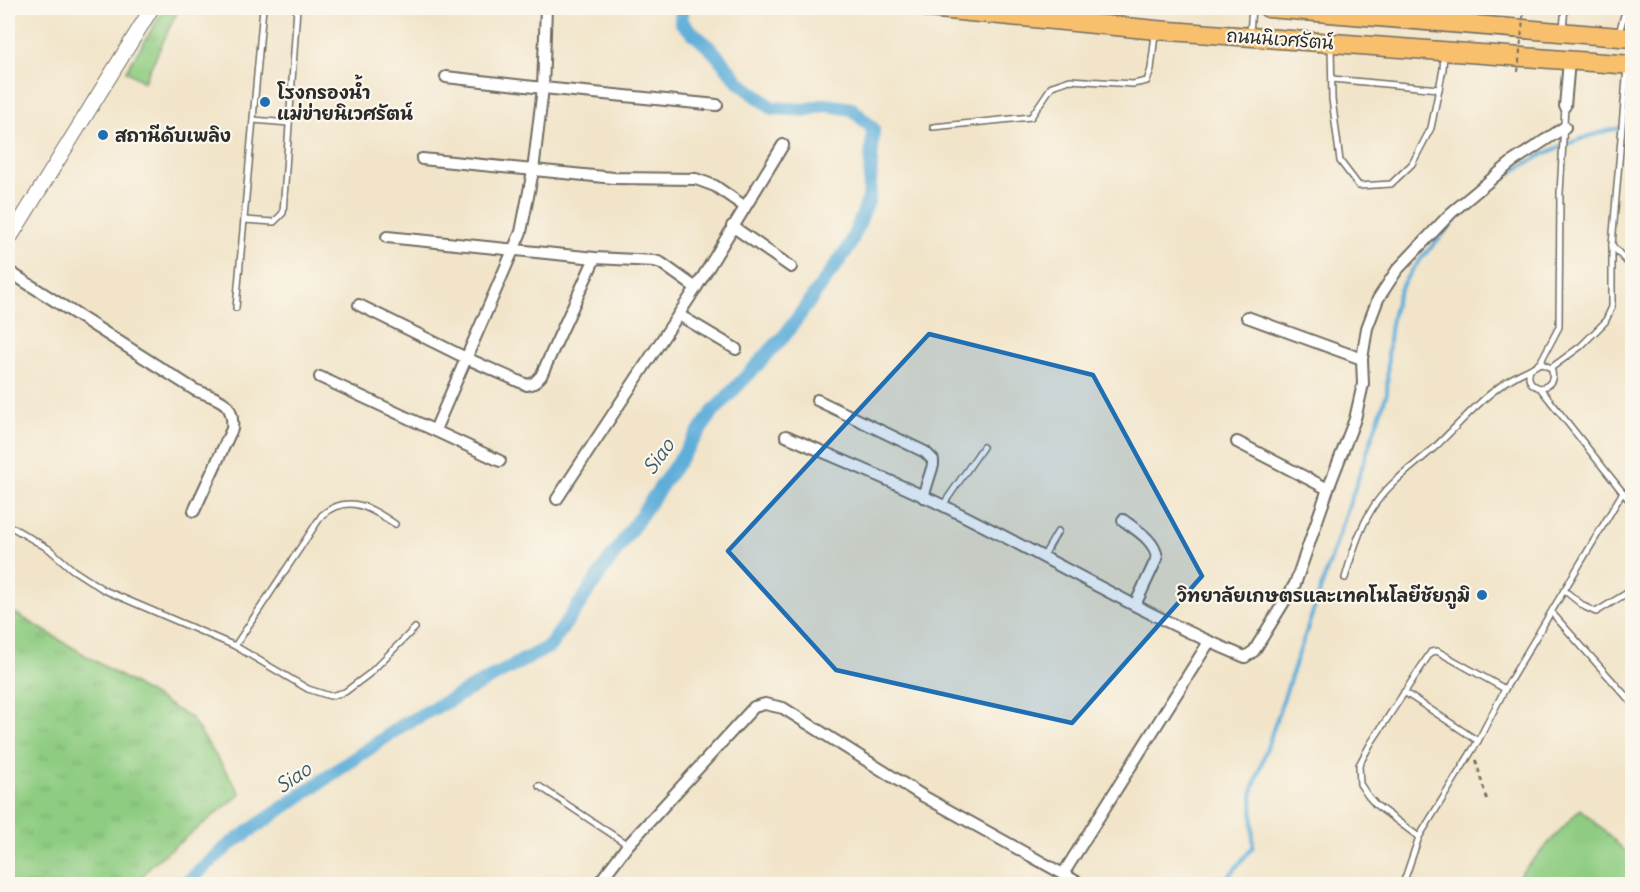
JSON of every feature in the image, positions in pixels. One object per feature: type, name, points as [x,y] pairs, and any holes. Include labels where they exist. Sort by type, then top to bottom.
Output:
[{"type":"main road","name":"ถนนนิเวศรัตน์","points":[[928,8],[1155,30],[1630,65]]},
{"type":"main road","name":"ถนนนิเวศรัตน์","points":[[1268,8],[1472,16],[1563,33],[1625,38]]},
{"type":"street","points":[[8,241],[152,8]]},
{"type":"street","points":[[435,430],[514,249],[523,222],[543,88],[546,8]]},
{"type":"street","points":[[1565,106],[1569,62]]},
{"type":"street","points":[[446,77],[717,105]]},
{"type":"street","points":[[786,436],[944,505],[1135,605],[1209,642],[1245,657],[1254,651],[1295,584],[1355,419],[1363,384],[1362,359],[1367,328],[1378,299],[1397,270],[1451,213],[1512,162],[1565,127]]},
{"type":"street","points":[[557,499],[679,315],[783,146]]},
{"type":"street","points":[[422,159],[614,178],[696,180],[715,186],[744,206]]},
{"type":"street","points":[[732,226],[791,267]]},
{"type":"street","points":[[387,237],[661,263],[696,288]]},
{"type":"street","points":[[359,305],[466,358],[527,385],[534,383],[541,376],[594,258]]},
{"type":"street","points":[[8,271],[195,390],[218,399],[231,408],[234,416],[232,429],[194,511]]},
{"type":"street","points":[[679,315],[736,349]]},
{"type":"street","points":[[1247,317],[1362,359]]},
{"type":"street","points":[[320,377],[500,461]]},
{"type":"street","points":[[817,400],[925,452],[933,460],[933,465],[923,497]]},
{"type":"street","points":[[1237,442],[1328,489]]},
{"type":"street","points":[[1123,520],[1151,542],[1156,550],[1157,558],[1135,605]]},
{"type":"street","points":[[1063,874],[1209,642]]},
{"type":"street","points":[[598,885],[628,845],[754,707],[765,704],[783,708],[923,795],[1081,885]]},
{"type":"lane","points":[[237,308],[263,8]]},
{"type":"lane","points":[[244,220],[274,222],[283,213],[297,8]]},
{"type":"lane","points":[[1250,37],[1252,8]]},
{"type":"lane","points":[[1563,33],[1565,8]]},
{"type":"lane","points":[[1625,38],[1626,8]]},
{"type":"lane","points":[[933,127],[1031,117],[1052,86],[1070,80],[1133,84],[1147,81],[1151,69],[1155,30]]},
{"type":"lane","points":[[1331,43],[1332,99],[1340,161],[1359,186],[1391,184],[1412,164],[1431,128],[1443,69],[1444,52]]},
{"type":"lane","points":[[1551,368],[1581,346],[1605,322],[1612,307],[1612,244],[1630,65]]},
{"type":"lane","points":[[1332,79],[1439,89]]},
{"type":"lane","points":[[1345,578],[1356,541],[1372,509],[1390,486],[1434,448],[1492,392],[1512,376],[1540,363],[1558,327],[1560,193],[1565,106]]},
{"type":"lane","points":[[253,120],[289,123]]},
{"type":"lane","points":[[1612,244],[1632,268]]},
{"type":"lane","points":[[1530,369],[1528,375],[1534,386],[1547,387],[1552,382],[1551,368],[1540,363]]},
{"type":"lane","points":[[1540,388],[1632,504]]},
{"type":"lane","points":[[944,505],[983,447]]},
{"type":"lane","points":[[1403,885],[1419,837],[1478,741],[1505,689],[1623,492]]},
{"type":"lane","points":[[235,646],[322,515],[332,507],[347,504],[361,505],[376,511],[395,524]]},
{"type":"lane","points":[[8,525],[49,549],[72,570],[104,590],[235,646],[308,689],[330,696],[345,692],[369,674],[415,628]]},
{"type":"lane","points":[[1042,557],[1058,531]]},
{"type":"lane","points":[[1565,591],[1585,607],[1596,612],[1632,590]]},
{"type":"lane","points":[[1552,613],[1632,702]]},
{"type":"lane","points":[[1419,837],[1376,805],[1360,784],[1359,765],[1371,742],[1431,652],[1437,651],[1505,689]]},
{"type":"lane","points":[[1404,692],[1478,741]]},
{"type":"lane","points":[[539,786],[628,845]]},
{"type":"path","points":[[1518,72],[1524,8]]},
{"type":"path","points":[[1473,749],[1488,803]]},
{"type":"highlighted area","points":[[929,334],[1093,375],[1202,576],[1072,723],[836,670],[728,551]]},
{"type":"green space","points":[[165,8],[179,8],[144,82],[126,71]]},
{"type":"green space","points":[[8,609],[191,718],[241,794],[151,865],[137,884],[13,884],[8,881]]},
{"type":"green space","points":[[1580,809],[1632,857],[1632,884],[1511,884]]},
{"type":"waterway","name":"Siao","points":[[185,884],[229,845],[403,725],[550,646],[712,413],[785,335],[849,247],[869,199],[873,129],[852,109],[825,105],[805,110],[772,108],[739,82],[714,52],[681,22],[682,8]]},
{"type":"waterway","points":[[1222,884],[1253,847],[1252,792],[1387,393],[1391,321],[1404,282],[1419,261],[1461,214],[1506,176],[1545,153],[1566,144],[1632,125]]},
{"type":"place","name":"โรงกรองน้ำ แม่ข่ายนิเวศรัตน์","points":[[265,102]]},
{"type":"place","name":"สถานีดับเพลิง","points":[[103,135]]},
{"type":"place","name":"วิทยาลัยเกษตรและเทคโนโลยีชัยภูมิ","points":[[1482,595]]}]
